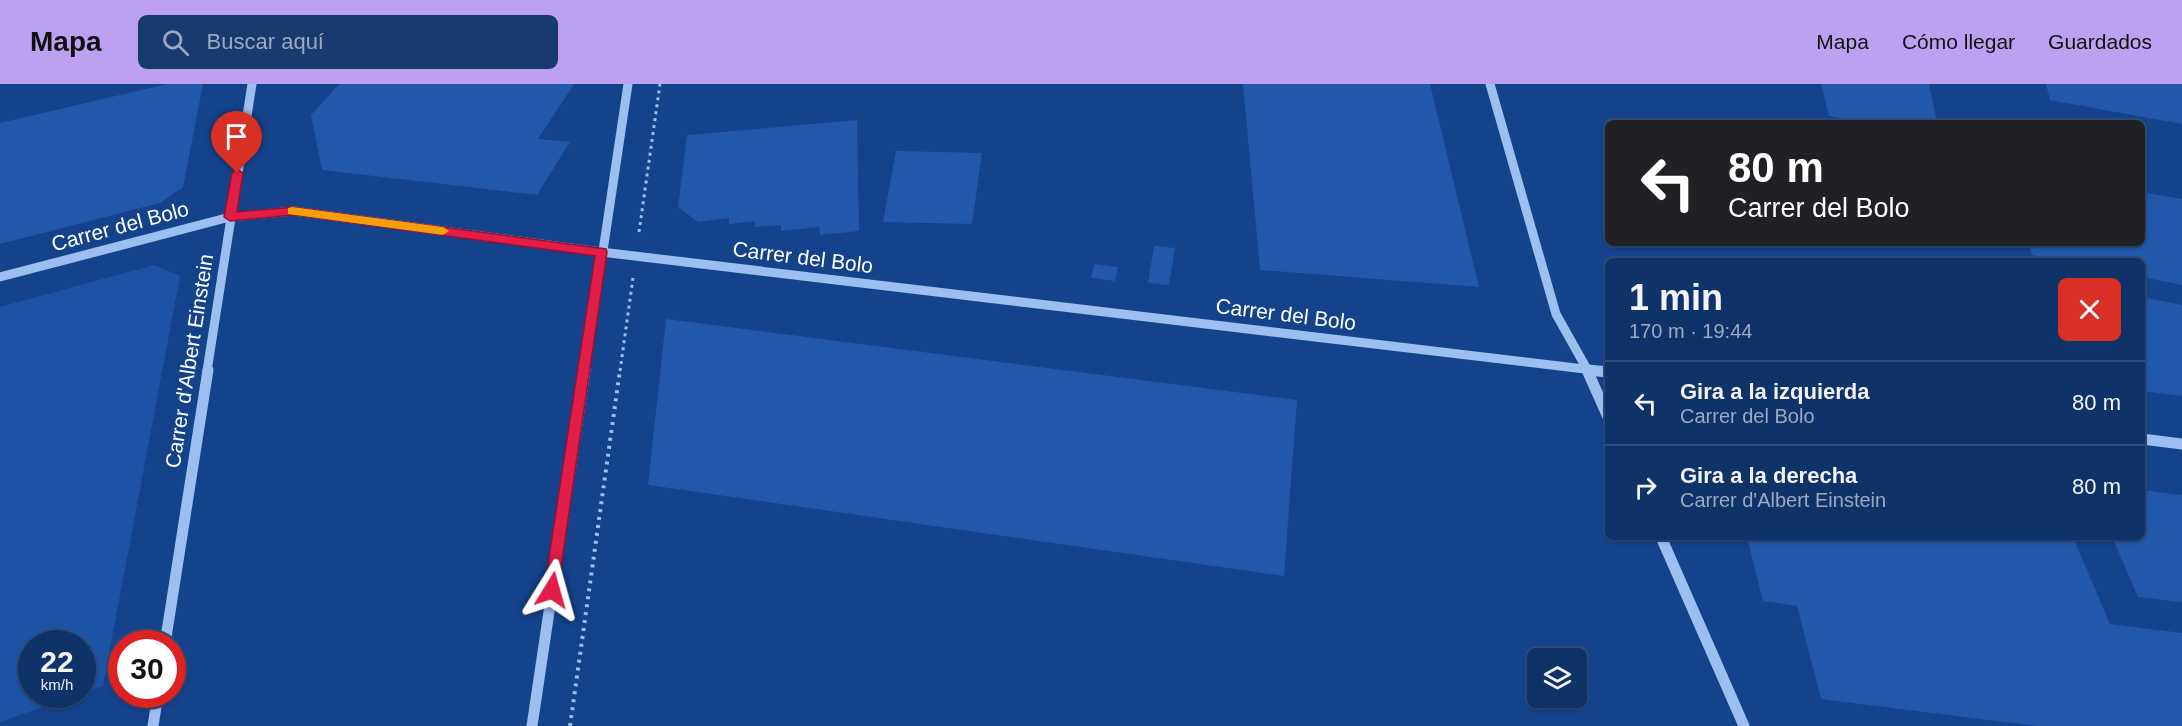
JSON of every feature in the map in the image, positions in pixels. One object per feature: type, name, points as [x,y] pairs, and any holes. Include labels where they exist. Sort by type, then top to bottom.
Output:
[{"type":"street","name":"Carrer d'Albert Einstein","points":[[167,630],[252,84]]},
{"type":"street","points":[[532,726],[601,252],[628,84]]},
{"type":"street","points":[[1490,84],[1556,314],[1587,369],[1605,410]]},
{"type":"street","name":"Carrer del Bolo","points":[[0,277],[230,217],[294,211],[636,257],[1605,372]]},
{"type":"street","points":[[2145,439],[2182,444]]},
{"type":"street","points":[[1662,540],[1744,726]]},
{"type":"street","points":[[153,726],[156,708]]},
{"type":"path","points":[[570,726],[660,84]]},
{"type":"shaded area","points":[[154,265],[180,276],[114,630],[108,630],[108,659],[103,686],[96,688],[96,630],[18,630],[18,708],[40,708],[0,722],[0,307]]},
{"type":"building","points":[[167,84],[203,84],[183,187],[160,203],[0,244],[0,123]]},
{"type":"building","points":[[339,84],[574,84],[538,139],[570,142],[537,195],[322,170],[311,115]]},
{"type":"building","points":[[1243,84],[1430,84],[1479,287],[1260,270]]},
{"type":"building","points":[[1821,84],[1929,84],[1936,120],[1851,120],[1829,116]]},
{"type":"building","points":[[2046,84],[2182,84],[2182,124],[2050,100]]},
{"type":"building","points":[[857,120],[859,231],[820,235],[819,227],[781,231],[781,225],[755,227],[755,221],[729,224],[729,218],[698,222],[678,207],[687,135]]},
{"type":"building","points":[[896,151],[982,153],[972,224],[883,222]]},
{"type":"building","points":[[2145,193],[2182,199],[2182,285],[2145,278],[2145,258],[2048,258],[2032,255],[2030,246],[2145,246]]},
{"type":"building","points":[[1154,246],[1175,248],[1169,285],[1148,283]]},
{"type":"building","points":[[1094,264],[1118,267],[1115,281],[1091,278]]},
{"type":"building","points":[[2145,298],[2182,305],[2182,396],[2145,391]]},
{"type":"building","points":[[666,319],[1297,400],[1284,576],[648,485]]},
{"type":"building","points":[[2145,490],[2182,495],[2182,602],[2138,597],[2113,540],[2145,540]]},
{"type":"building","points":[[1748,540],[2074,540],[2110,624],[2182,633],[2182,726],[2037,726],[1821,699],[1797,606],[1763,601]]},
{"type":"slow traffic","points":[[292,211],[443,231]]},
{"type":"route","points":[[237,173],[230,217],[294,211],[601,252],[552,590]]}]
